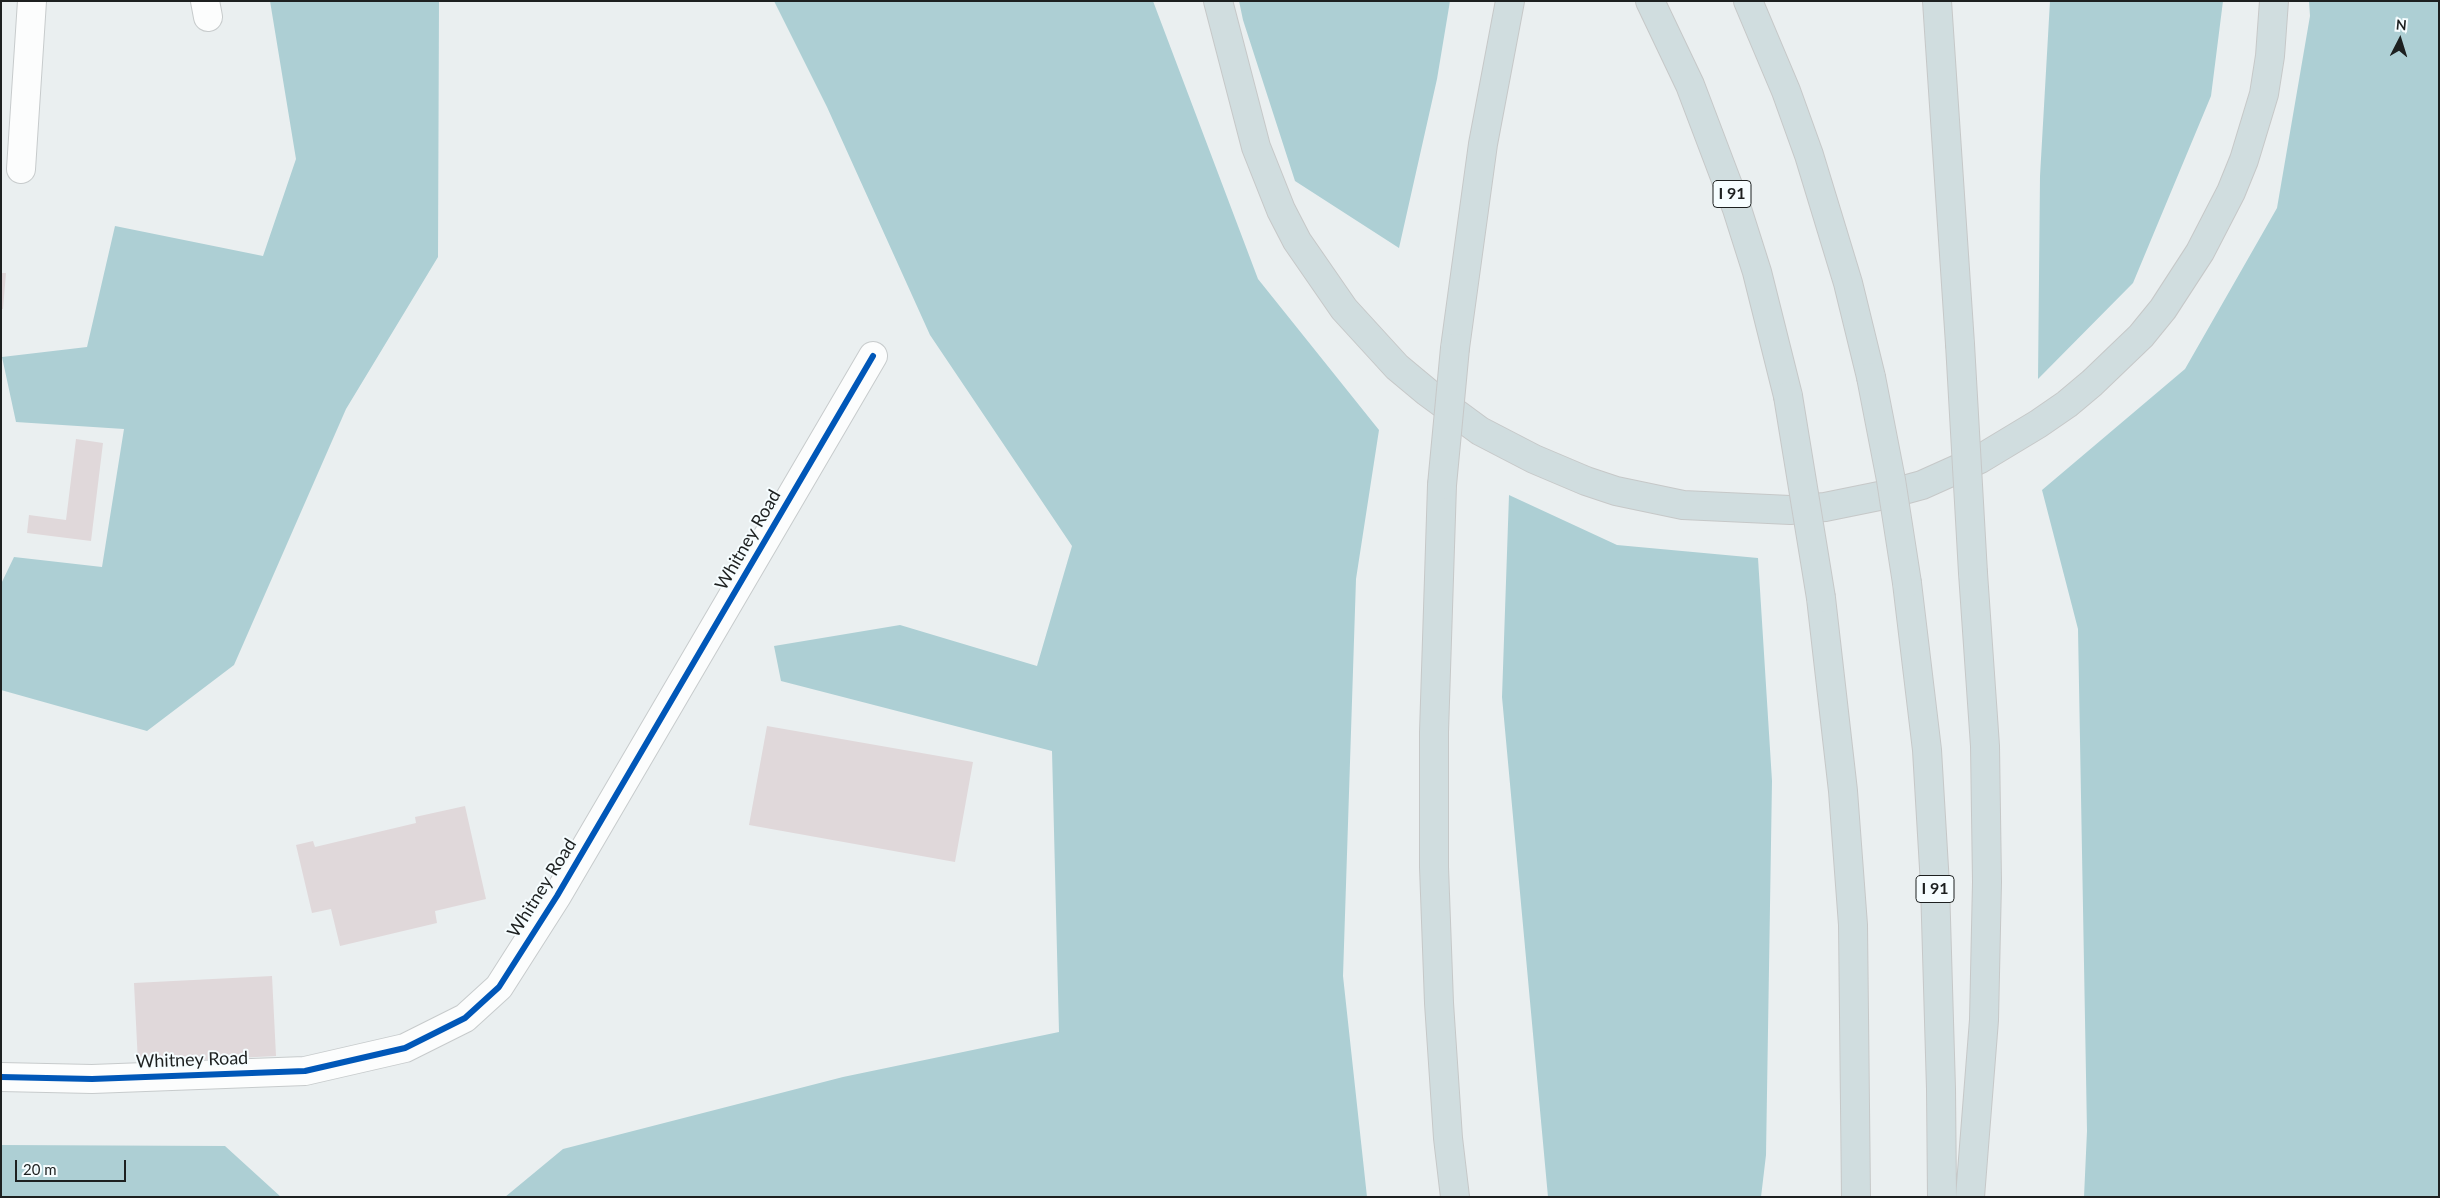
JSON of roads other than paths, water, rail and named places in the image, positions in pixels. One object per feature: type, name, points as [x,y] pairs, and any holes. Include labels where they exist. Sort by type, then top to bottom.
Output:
[{"type":"highway","points":[[1218,1],[1256,147],[1281,210],[1297,241],[1344,309],[1397,367],[1480,431],[1560,472],[1616,491],[1684,505],[1781,510],[1825,507],[1889,494],[1922,485],[1980,459],[2067,404],[2141,336],[2163,309],[2200,252],[2231,192],[2244,160],[2264,94],[2271,47],[2274,1]]},
{"type":"highway","name":"I 91","points":[[1650,1],[1690,85],[1737,209],[1757,272],[1788,396],[1821,598],[1843,791],[1853,925],[1856,1197]]},
{"type":"highway","name":"I 91","points":[[1748,1],[1786,90],[1809,155],[1848,283],[1871,377],[1891,480],[1907,583],[1927,750],[1933,857],[1941,1089],[1942,1197]]},
{"type":"highway","points":[[1937,1],[1985,746],[1987,882],[1984,1020],[1970,1197]]},
{"type":"highway","points":[[1455,1197],[1448,1138],[1439,1012],[1434,867],[1434,722],[1442,485],[1455,348],[1483,144],[1508,14]]},
{"type":"street","points":[[21,169],[32,1]]},
{"type":"street","name":"Whitney Road","points":[[1,1077],[92,1079],[305,1071],[405,1048],[466,1018],[499,987],[557,896],[873,356]]}]
